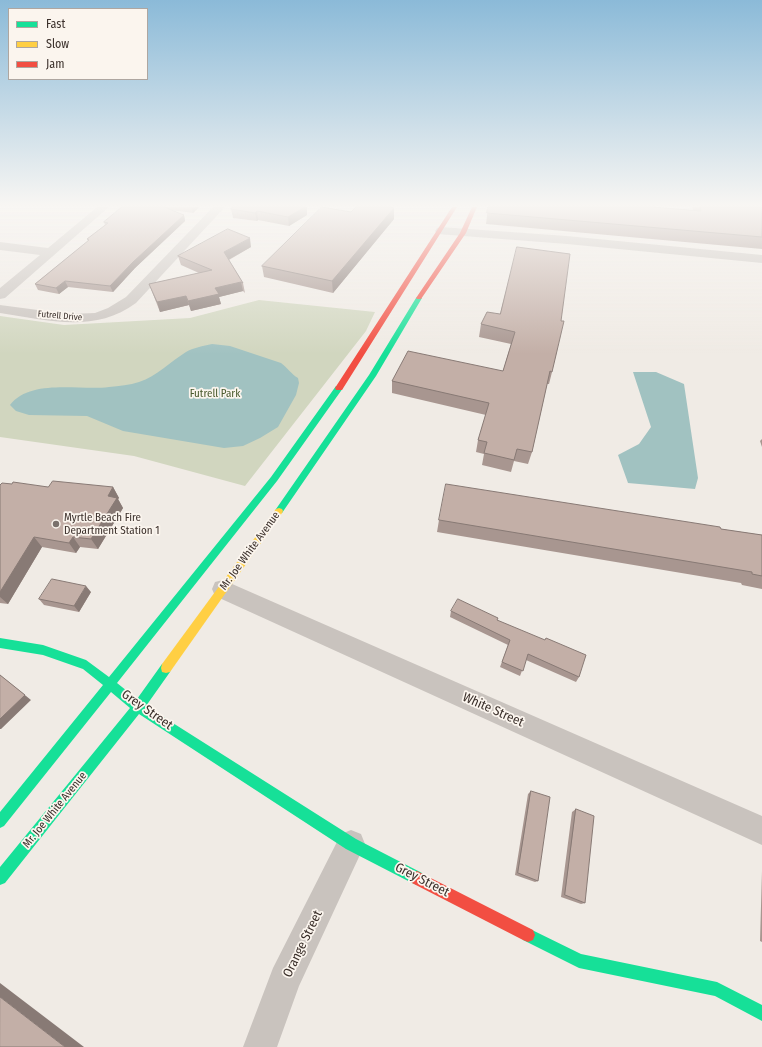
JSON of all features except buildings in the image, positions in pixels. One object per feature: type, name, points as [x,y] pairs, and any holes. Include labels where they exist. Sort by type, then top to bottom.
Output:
[{"type":"main road","points":[[0,822],[274,479],[351,371],[425,256]]},
{"type":"main road","name":"Mr. Joe White Avenue","points":[[0,878],[138,706],[295,489],[372,376],[428,282],[447,256]]},
{"type":"main road","name":"Grey Street","points":[[0,643],[43,650],[86,665],[138,706],[351,844],[579,961],[717,990],[762,1013]]},
{"type":"street","points":[[0,295],[46,256]]},
{"type":"street","name":"Futrell Drive","points":[[0,309],[73,318],[91,318],[106,315],[119,309],[131,300],[173,256]]},
{"type":"street","points":[[730,256],[762,259]]},
{"type":"street","name":"White Street","points":[[223,589],[762,831]]},
{"type":"street","name":"Orange Street","points":[[260,1047],[285,980],[351,844]]},
{"type":"green space","name":"Futrell Park","points":[[259,300],[375,312],[366,331],[245,486],[134,456],[0,437],[0,316],[64,325],[190,318]]},
{"type":"water","points":[[212,344],[230,346],[281,363],[298,378],[299,383],[296,395],[278,427],[243,446],[224,448],[123,431],[87,416],[29,415],[16,411],[10,405],[19,397],[30,391],[43,388],[97,388],[139,382],[158,373],[186,352]]},
{"type":"water","points":[[633,372],[656,372],[684,384],[698,478],[695,489],[628,483],[618,455],[639,444],[651,427]]},
{"type":"traffic: fast","points":[[279,511],[372,376],[419,298]]},
{"type":"traffic: fast","points":[[0,822],[274,479],[339,388]]},
{"type":"traffic: fast","points":[[0,643],[43,650],[86,665],[138,707],[351,844],[417,878]]},
{"type":"traffic: fast","points":[[0,878],[138,707],[166,668]]},
{"type":"traffic: fast","points":[[528,935],[579,961],[717,989],[762,1013]]},
{"type":"traffic: slow","points":[[166,668],[279,511]]},
{"type":"traffic: jam","points":[[339,388],[424,256]]},
{"type":"traffic: jam","points":[[419,298],[448,256]]},
{"type":"traffic: jam","points":[[417,878],[528,935]]},
{"type":"place","name":"Myrtle Beach Fire Department Station 1","points":[[56,524]]}]
